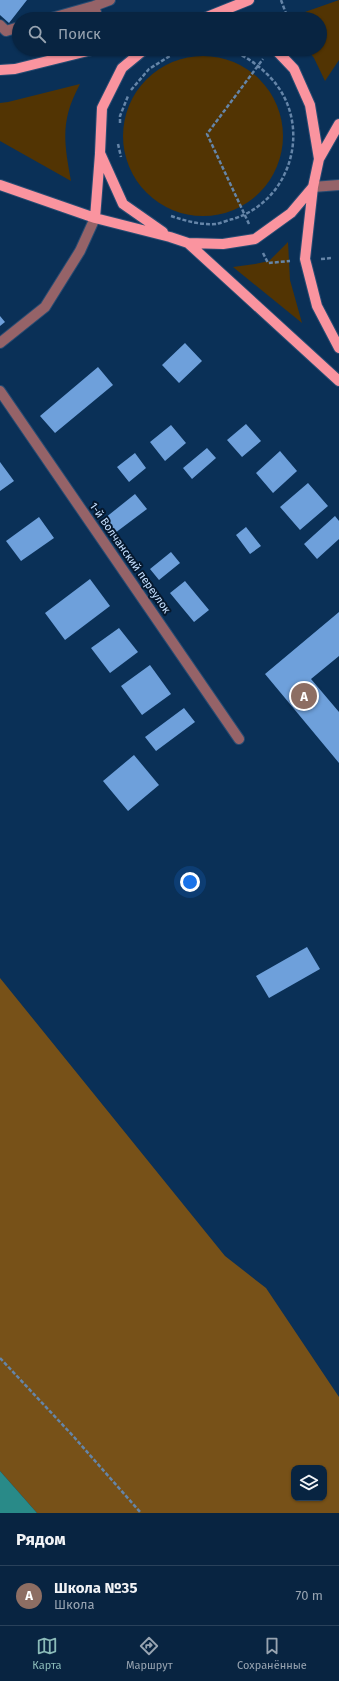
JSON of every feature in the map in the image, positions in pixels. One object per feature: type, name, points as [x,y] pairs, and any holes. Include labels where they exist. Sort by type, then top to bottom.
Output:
[{"type":"main road","points":[[219,12],[249,0]]},
{"type":"main road","points":[[0,70],[15,69],[68,56]]},
{"type":"main road","points":[[95,218],[102,108],[122,68],[137,56]]},
{"type":"main road","points":[[276,56],[294,69],[310,104],[319,159]]},
{"type":"main road","points":[[339,124],[319,159],[313,187],[305,259],[317,306],[339,348]]},
{"type":"main road","points":[[100,153],[122,204],[170,237]]},
{"type":"main road","points":[[0,185],[95,218],[188,243],[223,244],[255,239],[291,213],[313,187]]},
{"type":"main road","points":[[188,243],[339,381]]},
{"type":"street","points":[[73,12],[110,0]]},
{"type":"street","points":[[94,6],[96,12]]},
{"type":"street","points":[[0,25],[6,31],[12,29]]},
{"type":"street","points":[[313,187],[339,185]]},
{"type":"street","points":[[0,344],[44,307],[80,251],[95,218]]},
{"type":"street","name":"1-й Волчанский переулок","points":[[0,391],[239,738]]},
{"type":"path","points":[[281,0],[285,12]]},
{"type":"path","points":[[119,130],[120,116],[131,90],[149,69],[170,56]]},
{"type":"path","points":[[168,215],[188,222],[216,224],[245,215],[269,198],[286,173],[294,144],[292,115],[280,87],[259,66],[240,56]]},
{"type":"path","points":[[268,56],[207,134],[255,239],[268,263],[332,258]]},
{"type":"path","points":[[119,137],[118,144],[122,158]]},
{"type":"path","points":[[0,1358],[74,1437],[141,1513]]},
{"type":"shaded area","points":[[339,0],[339,60],[325,81],[312,56],[327,56],[327,12],[305,12]]},
{"type":"shaded area","points":[[203,56],[219,58],[240,66],[259,80],[269,92],[279,113],[283,136],[281,152],[273,173],[259,192],[247,202],[226,212],[203,216],[187,214],[166,206],[147,192],[137,180],[127,159],[123,136],[125,120],[133,99],[147,80],[159,70],[180,60]]},
{"type":"shaded area","points":[[80,84],[69,109],[65,132],[65,143],[71,181],[0,141],[0,103]]},
{"type":"shaded area","points":[[288,242],[290,280],[302,323],[233,267],[269,261]]},
{"type":"shaded area","points":[[0,978],[225,1256],[266,1288],[339,1397],[339,1513],[37,1513],[0,1471]]},
{"type":"shaded area","points":[[0,1471],[37,1513],[0,1513]]},
{"type":"building","points":[[0,0],[27,0],[18,12],[12,12],[12,19],[9,23],[0,15]]},
{"type":"building","points":[[0,316],[5,322],[0,326]]},
{"type":"building","points":[[185,343],[202,361],[179,383],[162,365]]},
{"type":"building","points":[[98,367],[113,385],[55,433],[40,416]]},
{"type":"building","points":[[246,424],[261,441],[242,457],[227,440]]},
{"type":"building","points":[[171,425],[186,443],[165,461],[150,442]]},
{"type":"building","points":[[207,448],[216,458],[192,479],[183,468]]},
{"type":"building","points":[[280,451],[297,471],[273,493],[256,473]]},
{"type":"building","points":[[135,453],[146,468],[129,482],[117,467]]},
{"type":"building","points":[[0,462],[14,481],[0,491]]},
{"type":"building","points":[[308,483],[328,506],[300,530],[280,507]]},
{"type":"building","points":[[135,494],[147,509],[111,536],[100,522]]},
{"type":"building","points":[[335,516],[339,521],[339,539],[317,559],[304,544]]},
{"type":"building","points":[[39,517],[54,538],[21,561],[6,541]]},
{"type":"building","points":[[246,527],[261,546],[250,554],[236,535]]},
{"type":"building","points":[[171,552],[180,563],[159,580],[150,569]]},
{"type":"building","points":[[90,579],[110,606],[65,640],[45,613]]},
{"type":"building","points":[[185,581],[209,610],[194,622],[170,593]]},
{"type":"building","points":[[339,612],[339,656],[311,679],[339,712],[339,763],[265,674]]},
{"type":"building","points":[[119,628],[138,652],[110,673],[91,648]]},
{"type":"building","points":[[150,665],[171,694],[142,715],[121,686]]},
{"type":"building","points":[[184,708],[195,722],[156,751],[145,737]]},
{"type":"building","points":[[134,755],[159,785],[128,811],[103,781]]},
{"type":"building","points":[[307,947],[320,969],[269,998],[256,976]]},
{"type":"place","name":"Школа №35","points":[[304,696]]}]
